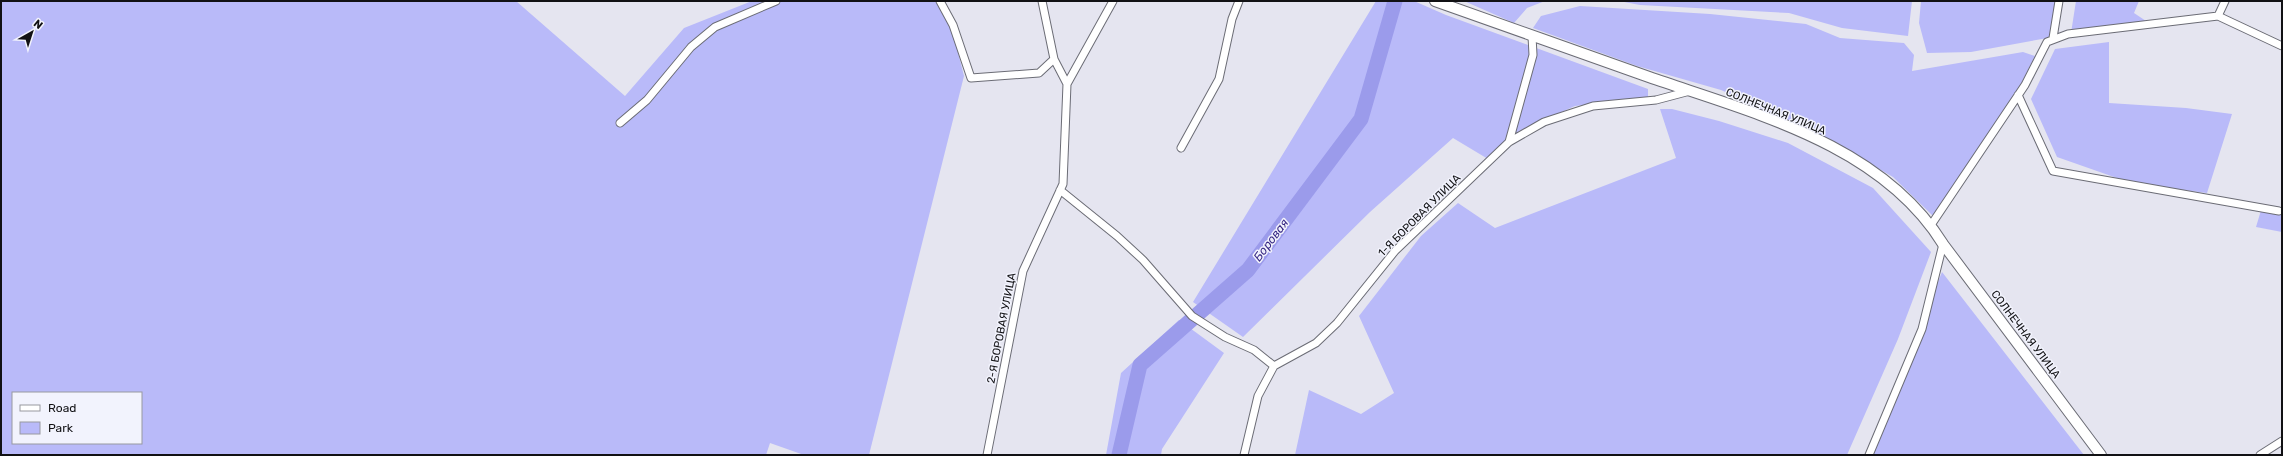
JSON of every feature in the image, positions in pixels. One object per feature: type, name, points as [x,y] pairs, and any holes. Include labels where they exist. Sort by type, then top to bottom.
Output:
[{"type":"street","points":[[620,123],[647,100],[691,47],[715,27],[776,1]]},
{"type":"street","points":[[940,1],[953,25],[971,78],[1039,73],[1054,59]]},
{"type":"street","name":"2-Я БОРОВАЯ УЛИЦА","points":[[987,455],[1023,271],[1063,184],[1067,84],[1054,59],[1042,1]]},
{"type":"street","points":[[1067,84],[1113,1]]},
{"type":"street","points":[[1182,148],[1219,79],[1232,19],[1238,1]]},
{"type":"street","name":"СОЛНЕЧНАЯ УЛИЦА","points":[[1435,1],[1691,91],[1814,137],[1869,168],[1900,192],[1931,225],[1943,244],[2102,455]]},
{"type":"street","points":[[2052,38],[2059,1]]},
{"type":"street","points":[[2218,16],[2225,1]]},
{"type":"street","points":[[1931,225],[2025,85],[2047,42],[2052,38],[2068,34],[2218,16],[2282,46]]},
{"type":"street","points":[[1509,142],[1533,55],[1532,36]]},
{"type":"street","name":"1-Я БОРОВАЯ УЛИЦА","points":[[1274,366],[1321,338],[1337,323],[1395,251],[1509,142],[1544,122],[1593,106],[1656,100],[1691,91]]},
{"type":"street","points":[[2018,95],[2054,171],[2279,211]]},
{"type":"street","points":[[1060,190],[1143,260],[1192,316],[1225,337],[1254,350],[1274,366],[1258,396],[1244,455]]},
{"type":"street","points":[[1869,455],[1922,329],[1943,244]]},
{"type":"street","points":[[2260,455],[2282,441]]},
{"type":"green space","points":[[1,1],[516,1],[625,96],[684,28],[752,1],[945,1],[964,76],[869,455],[804,455],[770,443],[766,455],[1,455]]},
{"type":"green space","points":[[1376,1],[1414,1],[1446,15],[1648,89],[1648,97],[1575,106],[1519,131],[1488,159],[1453,138],[1370,212],[1243,337],[1193,302]]},
{"type":"green space","points":[[1464,1],[1545,1],[1527,8],[1514,23]]},
{"type":"green space","points":[[1619,1],[1912,1],[1908,36],[1842,28],[1789,13],[1640,5]]},
{"type":"green space","points":[[1921,1],[2051,1],[2059,3],[2053,37],[1971,52],[1927,53],[1919,23]]},
{"type":"green space","points":[[2076,1],[2139,1],[2134,13],[2146,21],[2071,33]]},
{"type":"green space","points":[[1580,6],[1710,14],[1806,24],[1840,38],[1904,43],[1914,55],[1912,71],[2023,52],[2035,56],[2016,94],[1933,216],[1893,177],[1822,136],[1721,90],[1637,66],[1533,28],[1541,16]]},
{"type":"green space","points":[[2109,42],[2109,103],[2186,108],[2232,114],[2207,193],[2134,184],[2057,157],[2031,99],[2055,49]]},
{"type":"green space","points":[[1660,109],[1672,109],[1719,121],[1788,143],[1873,188],[1931,252],[1898,339],[1847,455],[1295,455],[1309,390],[1361,414],[1394,393],[1359,316],[1421,236],[1458,203],[1495,228],[1676,158]]},
{"type":"green space","points":[[2262,207],[2282,212],[2282,232],[2256,227]]},
{"type":"green space","points":[[1942,272],[2084,455],[1868,455]]},
{"type":"green space","points":[[1179,320],[1224,353],[1162,449],[1161,455],[1106,455],[1121,373]]},
{"type":"waterway","name":"Боровая","points":[[1119,455],[1140,365],[1248,270],[1361,119],[1395,1]]}]
